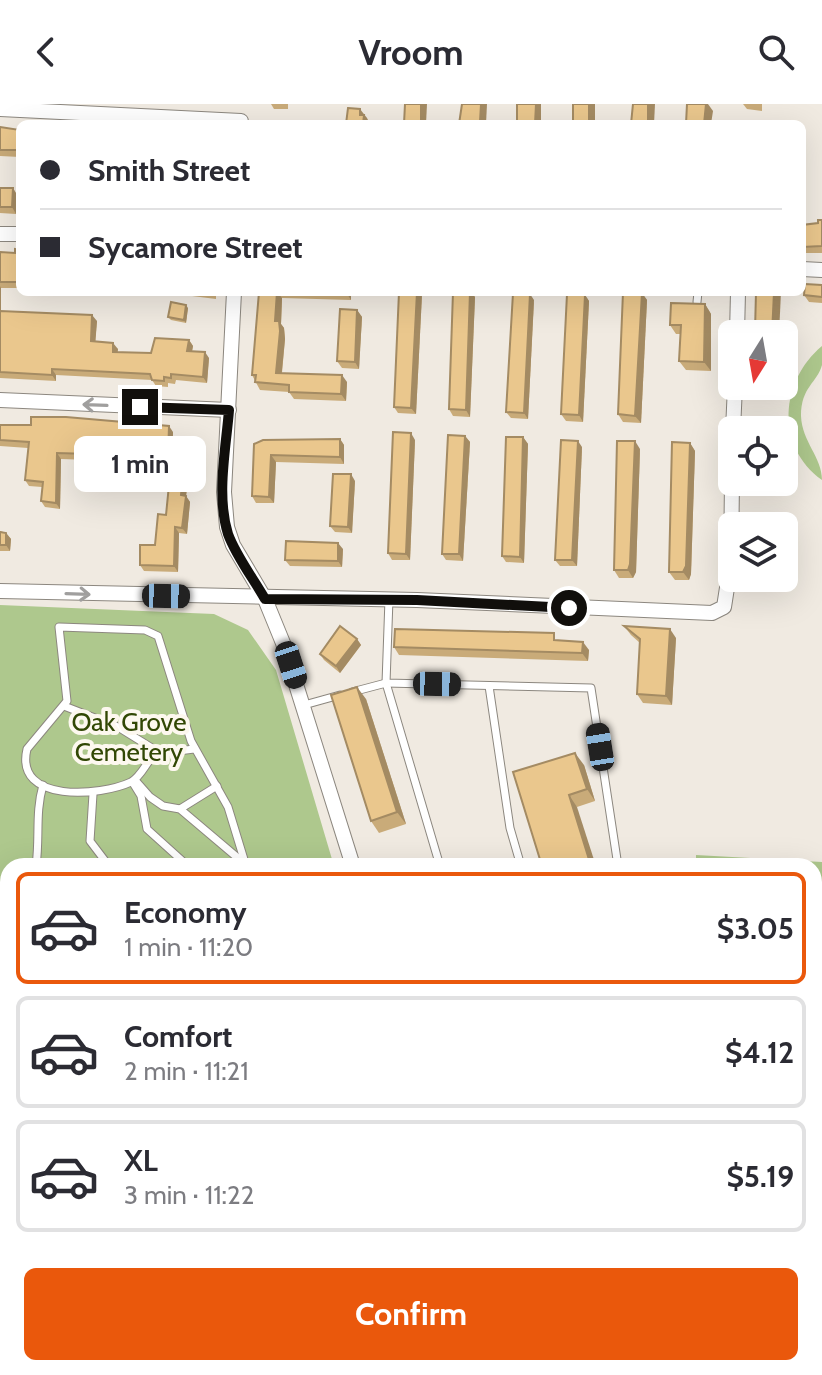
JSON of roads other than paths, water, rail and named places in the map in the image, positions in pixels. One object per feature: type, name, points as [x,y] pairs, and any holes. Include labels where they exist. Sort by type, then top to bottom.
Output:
[{"type":"street","points":[[0,109],[204,120]]},
{"type":"street","points":[[234,296],[224,492],[227,527],[233,545],[265,599],[304,705],[351,858]]},
{"type":"street","points":[[737,320],[738,296]]},
{"type":"street","points":[[0,400],[229,410]]},
{"type":"street","points":[[0,591],[265,599],[389,599],[712,613],[724,607],[731,562],[732,496]]},
{"type":"lane","points":[[697,302],[698,296]]},
{"type":"lane","points":[[389,599],[386,683],[438,858]]},
{"type":"lane","points":[[194,749],[152,755],[134,780],[93,794],[43,785],[27,767],[27,749],[64,706],[68,690],[59,627],[149,630],[162,644],[194,749],[228,807],[244,858]]},
{"type":"lane","points":[[304,705],[386,683],[591,688],[617,858]]},
{"type":"lane","points":[[489,686],[510,828],[519,858]]},
{"type":"lane","points":[[64,706],[118,727],[160,753]]},
{"type":"lane","points":[[134,780],[163,806],[180,809],[237,858]]},
{"type":"lane","points":[[134,780],[141,796],[147,829],[179,858]]},
{"type":"lane","points":[[37,858],[40,834],[35,815],[43,785]]},
{"type":"lane","points":[[180,809],[217,786]]},
{"type":"lane","points":[[93,794],[90,841],[103,858]]},
{"type":"park label","name":"Oak Grove Cemetery","points":[[129,737]]}]
